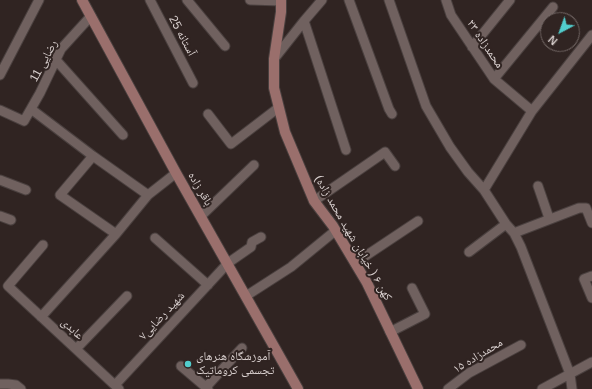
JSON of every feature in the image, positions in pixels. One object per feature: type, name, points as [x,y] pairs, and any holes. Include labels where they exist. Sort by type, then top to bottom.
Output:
[{"type":"street","points":[[0,75],[39,0]]},
{"type":"street","name":"باقر زاده","points":[[82,0],[176,173],[298,389]]},
{"type":"street","name":"آستانه 25","points":[[150,0],[193,82]]},
{"type":"street","points":[[187,0],[225,46]]},
{"type":"street","points":[[250,0],[281,0]]},
{"type":"street","name":"کهن ۶ ( خیابان شهید محمد زاده)","points":[[281,0],[281,12],[274,59],[274,88],[278,108],[286,132],[314,201],[335,231],[367,283],[418,389]]},
{"type":"street","points":[[274,59],[322,0]]},
{"type":"street","points":[[349,0],[392,114]]},
{"type":"street","points":[[389,0],[426,106],[450,147],[468,172],[484,190],[506,224],[514,233],[521,247],[570,374],[572,389]]},
{"type":"street","name":"محمدزاده ۲۳","points":[[446,0],[452,15],[494,79],[532,111]]},
{"type":"street","points":[[472,47],[510,0]]},
{"type":"street","points":[[494,79],[553,7]]},
{"type":"street","name":"رضایی 11","points":[[0,110],[24,121],[61,48],[90,16]]},
{"type":"street","points":[[304,21],[346,150]]},
{"type":"street","points":[[484,190],[532,111],[592,35]]},
{"type":"street","points":[[56,60],[123,135]]},
{"type":"street","points":[[208,114],[231,144],[278,108]]},
{"type":"street","points":[[31,109],[148,195]]},
{"type":"street","points":[[314,201],[385,152],[395,166]]},
{"type":"street","points":[[93,156],[60,195],[116,234]]},
{"type":"street","points":[[201,216],[254,165]]},
{"type":"street","points":[[41,316],[116,234],[148,195],[176,173]]},
{"type":"street","points":[[0,180],[26,190]]},
{"type":"street","points":[[538,186],[549,218]]},
{"type":"street","points":[[514,233],[549,218],[579,208],[586,208],[592,224]]},
{"type":"street","points":[[0,216],[11,220]]},
{"type":"street","points":[[354,263],[418,221]]},
{"type":"street","points":[[469,252],[506,224]]},
{"type":"street","points":[[246,296],[291,267],[335,231]]},
{"type":"street","name":"شهید رضایی۷","points":[[117,387],[228,263],[251,247],[252,242],[261,237]]},
{"type":"street","points":[[155,238],[208,285]]},
{"type":"street","name":"عابدی","points":[[43,245],[8,286],[117,387]]},
{"type":"street","points":[[588,277],[592,298]]},
{"type":"street","points":[[390,332],[425,314],[412,288]]},
{"type":"street","points":[[76,350],[127,296]]},
{"type":"street","name":"محمدزاده ۱۵","points":[[448,389],[470,374],[521,345]]},
{"type":"street","points":[[181,366],[207,388],[242,348]]},
{"type":"street","points":[[544,388],[591,365]]},
{"type":"street","points":[[0,384],[16,385],[22,389]]},
{"type":"place","name":"آموزشگاه هنرهای تجسمی کروماتیک","points":[[188,364]]}]
